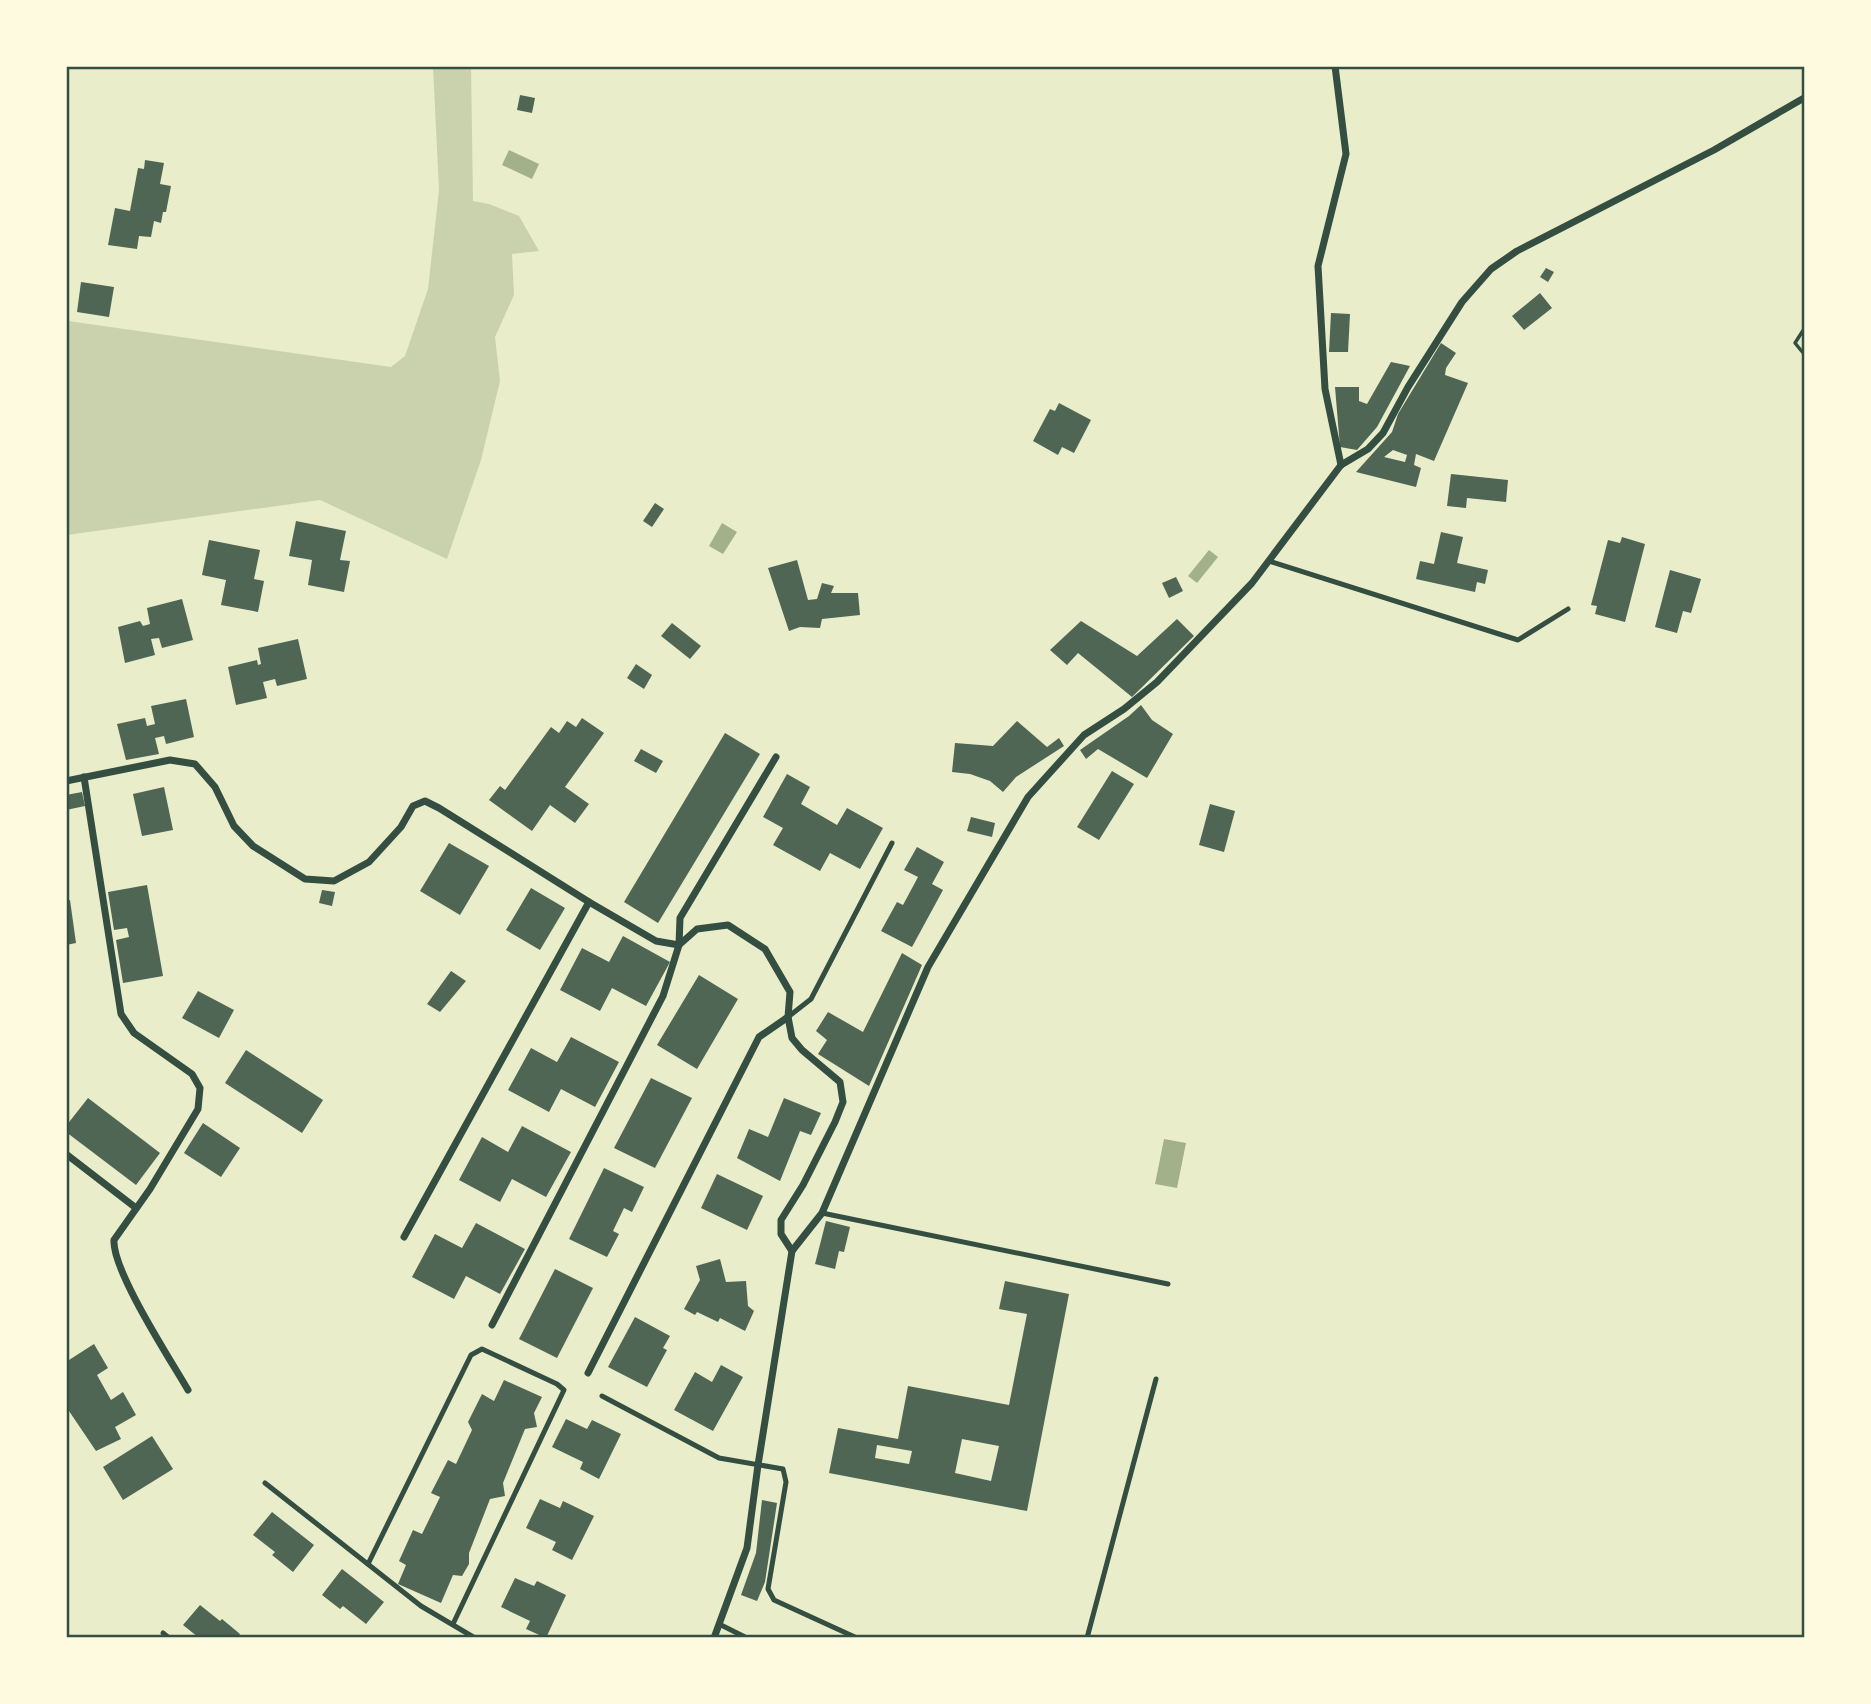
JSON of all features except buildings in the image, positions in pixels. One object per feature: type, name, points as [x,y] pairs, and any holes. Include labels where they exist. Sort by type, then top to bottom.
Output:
[{"type":"street","points":[[1335,66],[1346,154],[1318,266],[1325,389],[1341,465]]},
{"type":"street","points":[[714,1637],[747,1548],[792,1251],[822,1213],[928,967],[1028,797],[1084,734],[1124,709],[1157,682],[1252,583],[1341,465],[1368,449],[1383,433],[1445,326],[1491,269],[1517,250],[1714,150],[1804,98]]},
{"type":"street","points":[[492,1325],[663,996],[679,945],[680,918],[776,757]]},
{"type":"street","points":[[66,781],[170,760],[195,764],[215,788],[234,826],[253,846],[305,879],[334,881],[369,862],[401,827],[413,806],[425,801],[656,941],[679,945]]},
{"type":"street","points":[[84,777],[121,1014],[134,1033],[192,1074],[200,1088],[198,1109],[150,1189],[114,1240],[114,1249],[124,1276],[188,1390]]},
{"type":"street","points":[[404,1237],[589,902]]},
{"type":"street","points":[[679,945],[697,929],[728,925],[765,949],[790,992],[788,1017],[792,1038],[840,1082],[843,1102],[803,1185],[781,1220],[781,1234],[792,1251]]},
{"type":"street","points":[[588,1373],[759,1037],[788,1017]]},
{"type":"street","points":[[66,1154],[136,1208]]},
{"type":"lane","points":[[1269,561],[1518,640],[1567,609]]},
{"type":"lane","points":[[788,1017],[811,999],[892,843]]},
{"type":"lane","points":[[822,1213],[1168,1284]]},
{"type":"lane","points":[[368,1564],[471,1355],[482,1349],[557,1384],[564,1390],[453,1624]]},
{"type":"lane","points":[[1087,1637],[1156,1379]]},
{"type":"lane","points":[[602,1396],[719,1458],[783,1469],[786,1482],[768,1589],[774,1600],[857,1637]]},
{"type":"lane","points":[[265,1483],[421,1606],[475,1637]]},
{"type":"lane","points":[[719,1624],[747,1637]]},
{"type":"lane","points":[[163,1633],[169,1637]]},
{"type":"path","points":[[1804,329],[1795,343],[1804,354]]},
{"type":"shaded area","points":[[433,67],[471,67],[473,201],[489,204],[519,216],[539,251],[512,254],[514,295],[495,337],[500,381],[481,460],[447,559],[320,500],[67,535],[68,321],[391,367],[405,356],[428,289],[439,190]]},
{"type":"shaded area","points":[[509,150],[539,164],[532,179],[502,165]]},
{"type":"shaded area","points":[[722,523],[737,532],[723,554],[709,546]]},
{"type":"shaded area","points":[[1209,550],[1218,557],[1197,583],[1188,576]]},
{"type":"shaded area","points":[[1164,1139],[1186,1143],[1177,1188],[1155,1184]]}]
